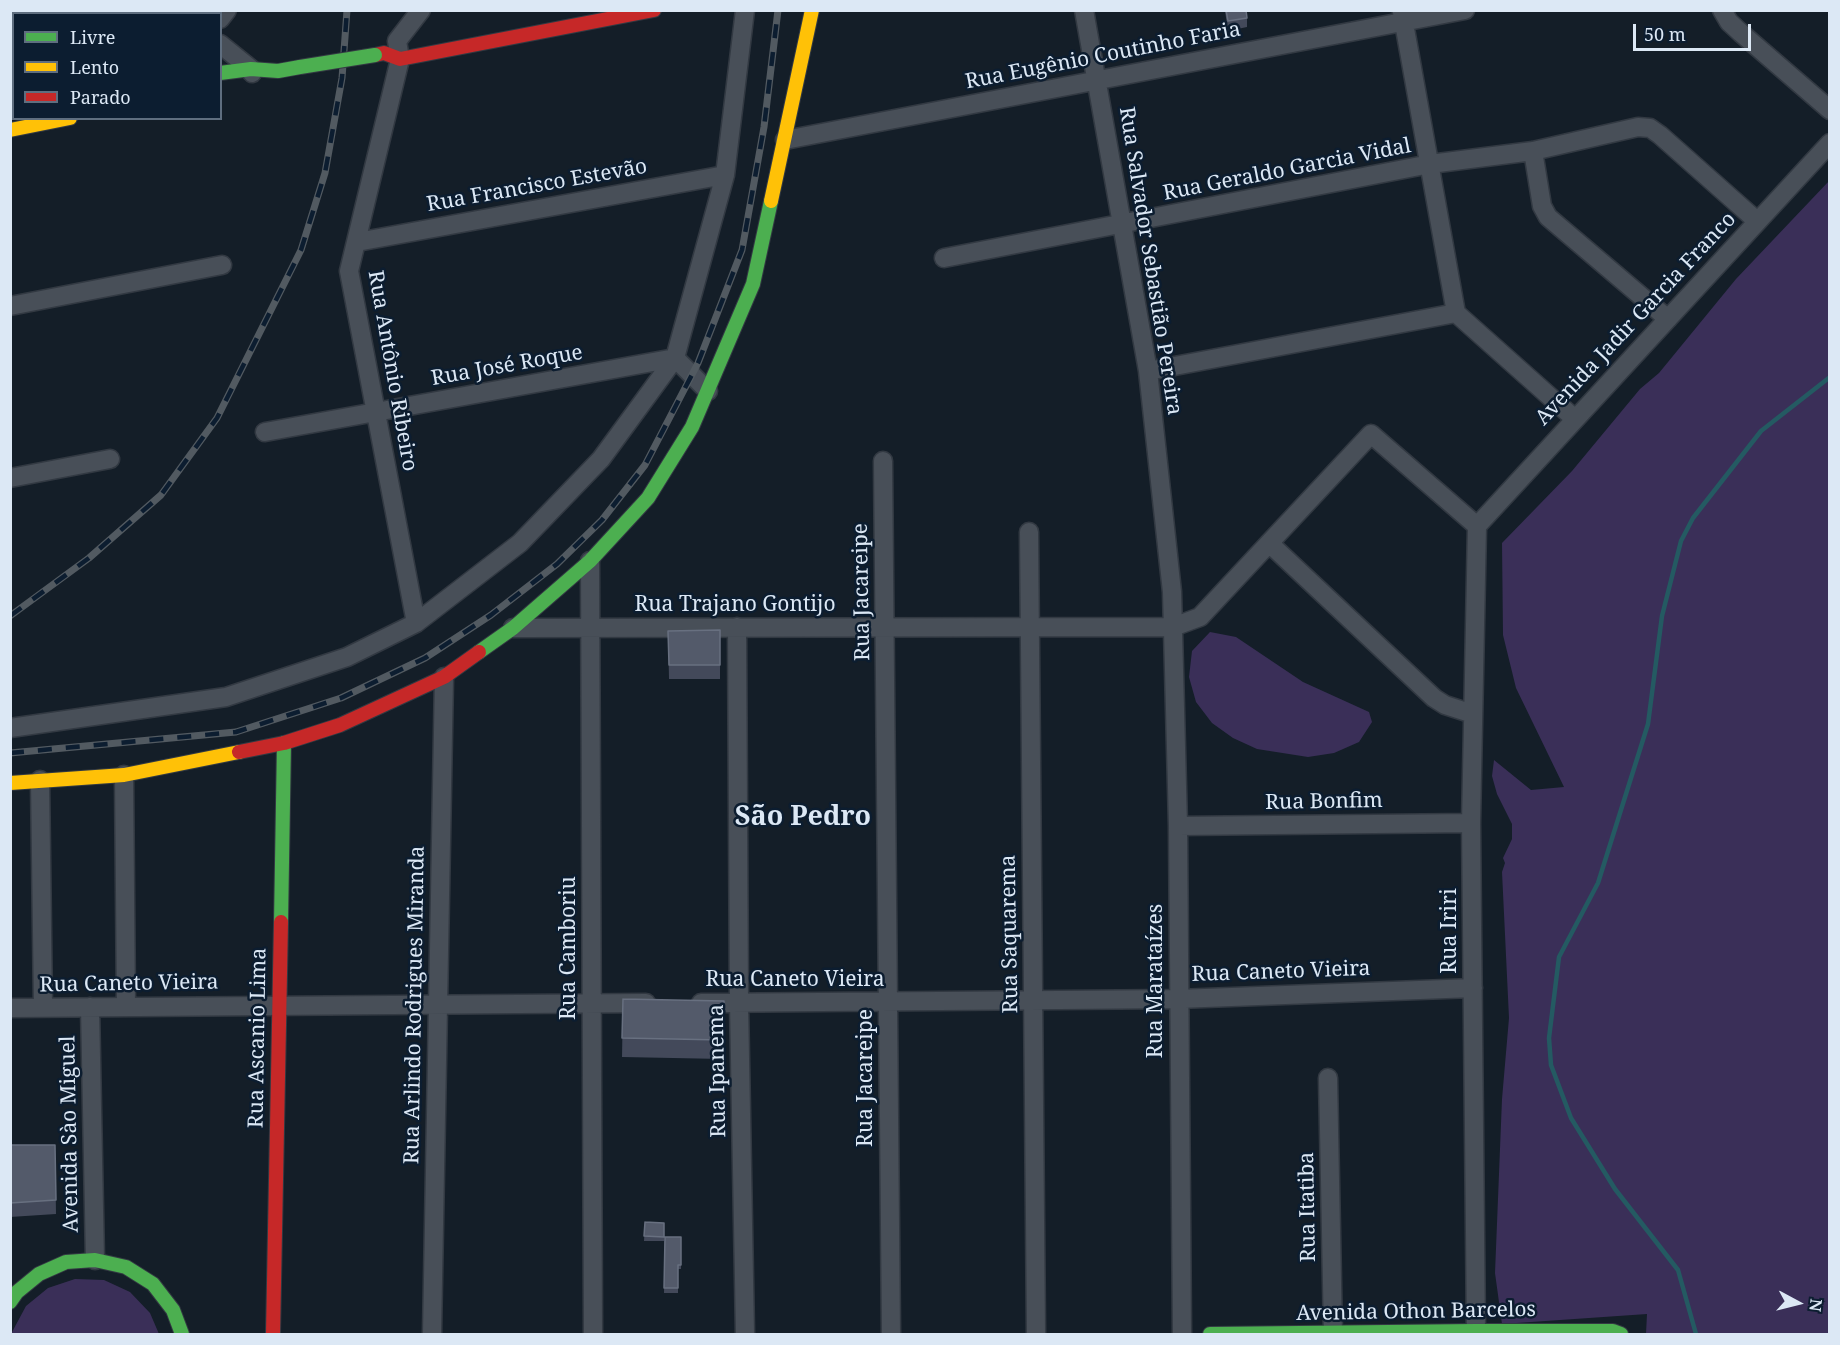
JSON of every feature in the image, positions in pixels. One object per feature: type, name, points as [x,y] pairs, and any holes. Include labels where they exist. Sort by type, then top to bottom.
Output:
[{"type":"street","points":[[389,52],[421,10]]},
{"type":"street","points":[[222,73],[250,79],[300,67],[654,10]]},
{"type":"street","points":[[10,728],[226,697],[347,657],[416,623],[520,543],[601,459],[675,358],[725,176],[745,10]]},
{"type":"street","points":[[10,783],[124,775],[285,743],[340,725],[444,677],[513,628],[590,561],[648,498],[692,427],[753,284],[812,10]]},
{"type":"street","name":"Rua Salvador Sebastião Pereira","points":[[1084,10],[1124,225],[1148,371],[1173,627]]},
{"type":"street","name":"Rua Eugênio Coutinho Faria","points":[[785,140],[1097,81],[1402,16],[1465,10]]},
{"type":"street","points":[[1722,10],[1735,28],[1830,110]]},
{"type":"street","points":[[1402,16],[1456,313],[1575,420]]},
{"type":"street","points":[[389,52],[420,37]]},
{"type":"street","points":[[222,47],[250,79]]},
{"type":"street","name":"Rua Antônio Ribeiro","points":[[389,52],[357,242],[349,271],[416,623]]},
{"type":"street","points":[[10,130],[60,120]]},
{"type":"street","name":"Rua Geraldo Garcia Vidal","points":[[944,258],[1430,164],[1533,151],[1638,127],[1650,128],[1660,135],[1757,221]]},
{"type":"street","name":"Avenida Jadir Garcia Franco","points":[[1477,526],[1830,143]]},
{"type":"street","points":[[1533,151],[1542,206],[1548,217],[1668,319]]},
{"type":"street","name":"Rua Francisco Estevão","points":[[357,242],[725,176]]},
{"type":"street","points":[[10,306],[222,265]]},
{"type":"street","points":[[1148,371],[1456,313]]},
{"type":"street","points":[[675,358],[708,392]]},
{"type":"street","name":"Rua José Roque","points":[[265,432],[675,358]]},
{"type":"street","points":[[1173,627],[1200,617],[1371,434],[1477,526]]},
{"type":"street","points":[[10,478],[110,459]]},
{"type":"street","name":"Rua Jacareipe","points":[[883,461],[891,1335]]},
{"type":"street","name":"Rua Iriri","points":[[1476,1333],[1471,823],[1477,526]]},
{"type":"street","name":"Rua Saquarema","points":[[1029,532],[1036,1335]]},
{"type":"street","points":[[1269,543],[1434,698],[1445,705],[1473,714]]},
{"type":"street","name":"Rua Camboriu","points":[[590,561],[593,1335]]},
{"type":"street","name":"Rua Ipanema","points":[[737,627],[739,1003],[745,1335]]},
{"type":"street","name":"Rua Trajano Gontijo","points":[[513,628],[1173,627]]},
{"type":"street","name":"Rua Marataízes","points":[[1173,627],[1178,826],[1182,1335]]},
{"type":"street","name":"Rua Arlindo Rodrigues Miranda","points":[[432,1335],[444,677]]},
{"type":"street","name":"Rua Ascanio Lima","points":[[273,1335],[285,743]]},
{"type":"street","points":[[124,775],[126,1006]]},
{"type":"street","points":[[40,780],[43,1007]]},
{"type":"street","name":"Rua Bonfim","points":[[1178,826],[1471,823]]},
{"type":"street","name":"Rua Caneto Vieira","points":[[682,1003],[1178,999],[1473,988]]},
{"type":"street","name":"Rua Caneto Vieira","points":[[10,1008],[659,1003]]},
{"type":"street","name":"Avenida Sào Miguel","points":[[90,1007],[94,1260]]},
{"type":"street","name":"Rua Itatiba","points":[[1328,1078],[1333,1334]]},
{"type":"street","name":"Avenida Sào Miguel","points":[[10,1302],[17,1292],[39,1274],[66,1262],[94,1260],[126,1267],[153,1284],[173,1310],[182,1335]]},
{"type":"street","name":"Avenida Othon Barcelos","points":[[1210,1335],[1613,1331],[1621,1335]]},
{"type":"shaded area","points":[[1829,181],[1829,1334],[1646,1334],[1647,1314],[1502,1324],[1495,1273],[1502,1099],[1509,1018],[1502,872],[1505,863],[1503,858],[1512,839],[1512,824],[1497,794],[1492,776],[1494,760],[1531,790],[1564,787],[1516,688],[1503,635],[1502,543],[1572,471],[1640,389],[1659,373],[1736,279]]},
{"type":"shaded area","points":[[1210,632],[1236,637],[1303,682],[1369,712],[1372,722],[1359,742],[1334,753],[1308,757],[1257,749],[1233,738],[1212,723],[1196,702],[1189,677],[1192,651]]},
{"type":"shaded area","points":[[75,1279],[104,1280],[130,1292],[150,1313],[159,1334],[11,1334],[26,1306],[48,1288]]},
{"type":"building","points":[[1226,10],[1246,10],[1247,18],[1228,21]]},
{"type":"building","points":[[720,630],[720,665],[669,665],[668,631]]},
{"type":"building","points":[[623,999],[724,1001],[723,1040],[622,1038]]},
{"type":"building","points":[[10,1145],[55,1145],[56,1200],[10,1203]]},
{"type":"building","points":[[645,1222],[664,1223],[664,1237],[644,1236]]},
{"type":"building","points":[[665,1237],[681,1237],[678,1288],[664,1288]]},
{"type":"waterway","points":[[1696,1334],[1678,1270],[1615,1189],[1571,1118],[1551,1065],[1549,1038],[1559,957],[1598,883],[1648,724],[1662,616],[1681,541],[1693,518],[1761,431],[1830,377]]},
{"type":"railway","points":[[10,616],[89,558],[161,495],[217,418],[301,250],[325,173],[342,78],[347,10]]},
{"type":"railway","points":[[10,753],[236,732],[341,698],[425,658],[491,615],[557,564],[602,520],[645,465],[698,363],[742,250],[764,127],[778,10]]},
{"type":"traffic: fast","points":[[300,67],[375,55]]},
{"type":"traffic: fast","points":[[222,73],[251,69],[278,71],[300,67]]},
{"type":"traffic: fast","points":[[479,652],[513,628],[590,561],[648,498],[692,427],[753,284],[771,201]]},
{"type":"traffic: fast","points":[[281,922],[284,743]]},
{"type":"traffic: fast","points":[[10,1302],[17,1292],[39,1274],[66,1262],[95,1260],[126,1267],[153,1284],[173,1310],[182,1334]]},
{"type":"traffic: fast","points":[[1210,1334],[1476,1331],[1613,1331],[1621,1334]]},
{"type":"traffic: slow","points":[[771,201],[812,10]]},
{"type":"traffic: slow","points":[[10,130],[60,120]]},
{"type":"traffic: slow","points":[[10,783],[124,775],[239,752]]},
{"type":"traffic: jam","points":[[375,55],[384,53],[400,59],[654,10]]},
{"type":"traffic: jam","points":[[239,752],[284,743],[340,725],[444,677],[479,652]]},
{"type":"traffic: jam","points":[[273,1334],[281,922]]},
{"type":"district","name":"São Pedro","points":[[803,817]]}]
